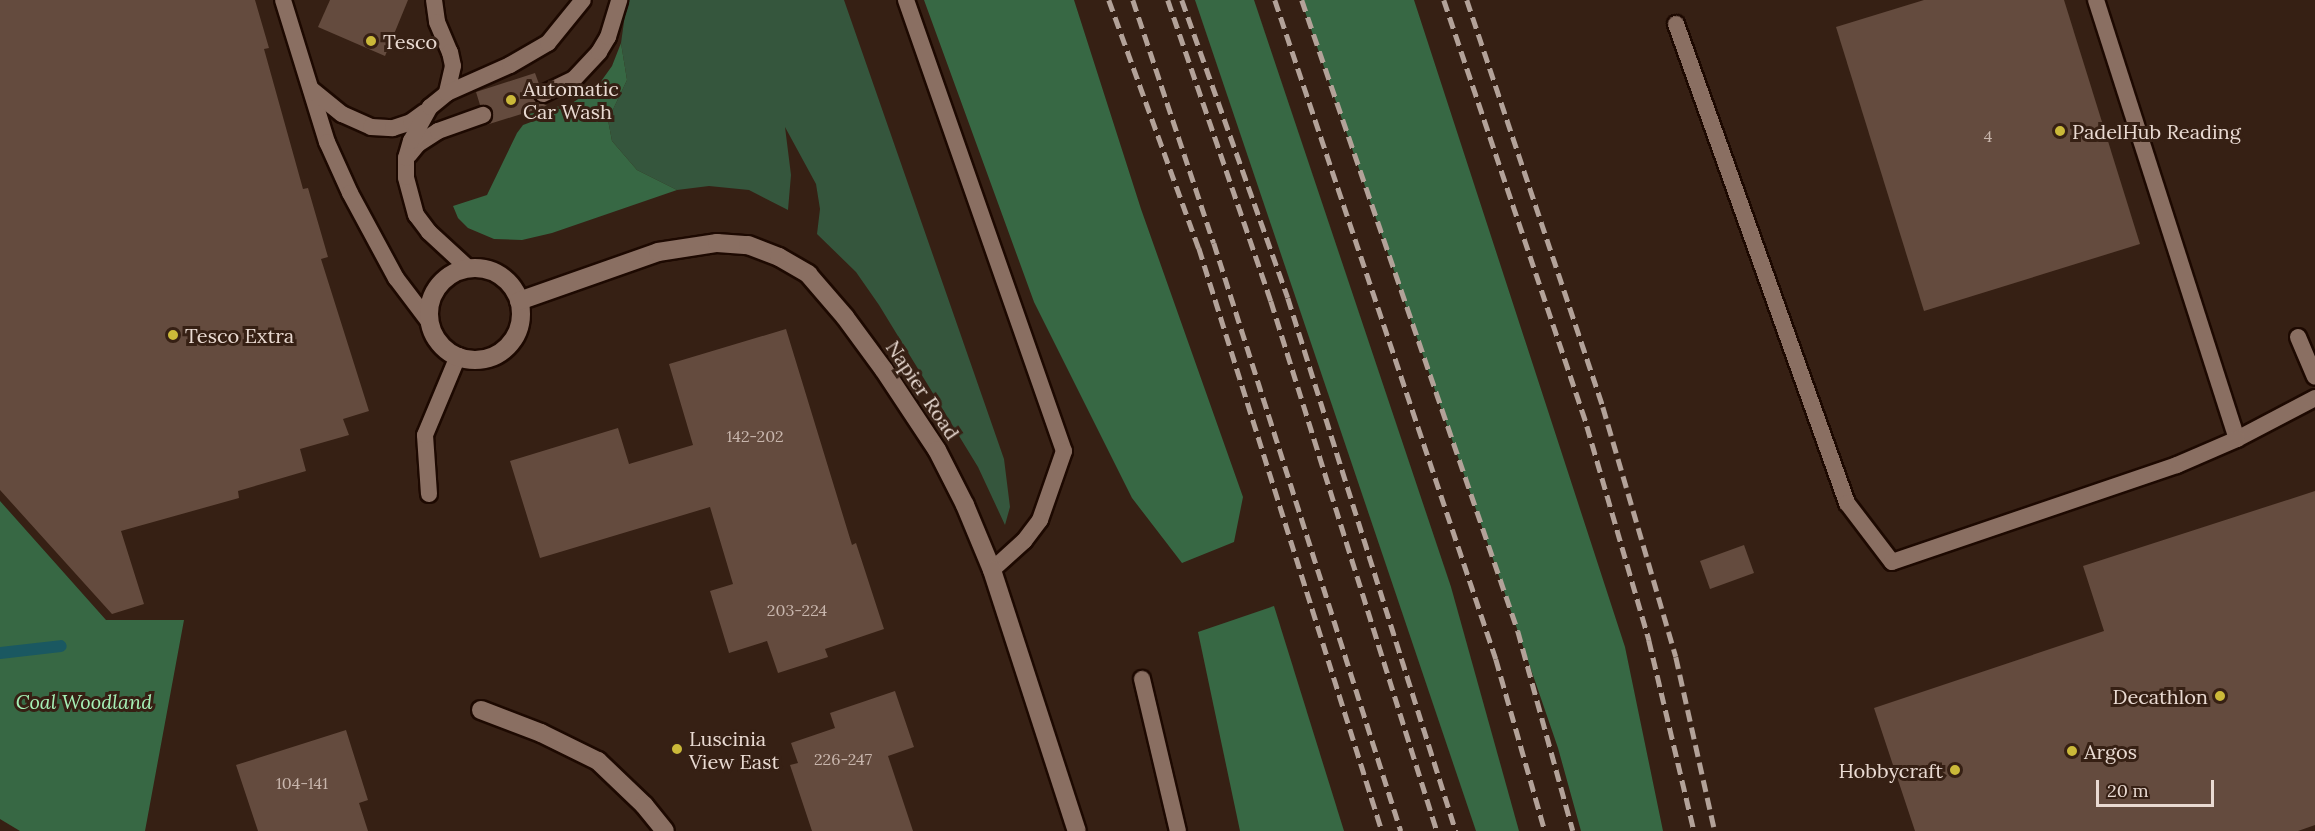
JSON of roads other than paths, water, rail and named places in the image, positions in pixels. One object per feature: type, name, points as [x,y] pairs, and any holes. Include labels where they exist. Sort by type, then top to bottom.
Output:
[{"type":"street","name":"Napier Road","points":[[519,301],[633,260],[683,248],[717,243],[748,245],[779,257],[807,274],[845,317],[884,370],[937,450],[965,505],[992,570],[1077,831]]},
{"type":"street","points":[[468,268],[494,272],[506,279],[519,301],[520,327],[506,348],[483,359],[458,356],[445,348],[435,337],[430,323],[430,308],[434,294],[442,282],[454,273],[468,268]]},
{"type":"street","points":[[481,710],[541,733],[598,761],[644,805],[665,831]]},
{"type":"lane","points":[[283,0],[327,142],[371,236],[396,278],[430,323]]},
{"type":"lane","points":[[434,0],[434,10],[453,66],[447,93]]},
{"type":"lane","points":[[312,89],[342,114],[371,127],[393,128],[411,122],[447,93],[510,65],[548,43],[583,0]]},
{"type":"lane","points":[[543,94],[574,79],[599,52],[608,37],[619,0]]},
{"type":"lane","points":[[906,0],[1064,451],[1040,520],[1024,541],[992,570]]},
{"type":"lane","points":[[2096,0],[2237,439]]},
{"type":"lane","points":[[1676,24],[1847,502],[1892,562],[2177,465],[2237,439],[2315,399]]},
{"type":"lane","points":[[430,107],[411,141],[406,158],[409,195],[417,215],[429,232],[468,268]]},
{"type":"lane","points":[[406,158],[418,144],[438,131],[483,115]]},
{"type":"lane","points":[[2298,338],[2315,377]]},
{"type":"lane","points":[[429,494],[425,435],[458,356]]},
{"type":"lane","points":[[1142,679],[1178,831]]},
{"type":"waterway","points":[[0,653],[61,646]]},
{"type":"railway","points":[[1109,0],[1199,248],[1382,831]]},
{"type":"railway","points":[[1133,0],[1214,243],[1401,831]]},
{"type":"railway","points":[[1168,0],[1271,301],[1437,831]]},
{"type":"railway","points":[[1182,0],[1288,298],[1456,831]]},
{"type":"railway","points":[[1275,0],[1496,659],[1545,831]]},
{"type":"railway","points":[[1302,0],[1518,631],[1573,831]]},
{"type":"railway","points":[[1444,0],[1587,426],[1649,640],[1694,831]]},
{"type":"railway","points":[[1467,0],[1603,407],[1676,657],[1715,831]]},
{"type":"place","name":"Tesco","points":[[371,41]]},
{"type":"place","name":"Automatic Car Wash","points":[[511,100]]},
{"type":"place","name":"PadelHub Reading","points":[[2060,131]]},
{"type":"place","name":"Tesco Extra","points":[[173,335]]},
{"type":"place","name":"Decathlon","points":[[2220,696]]},
{"type":"place","name":"Luscinia View East","points":[[677,749]]},
{"type":"place","name":"Argos","points":[[2072,751]]},
{"type":"place","name":"Hobbycraft","points":[[1955,770]]},
{"type":"park label","name":"Coal Woodland","points":[[84,701]]}]
